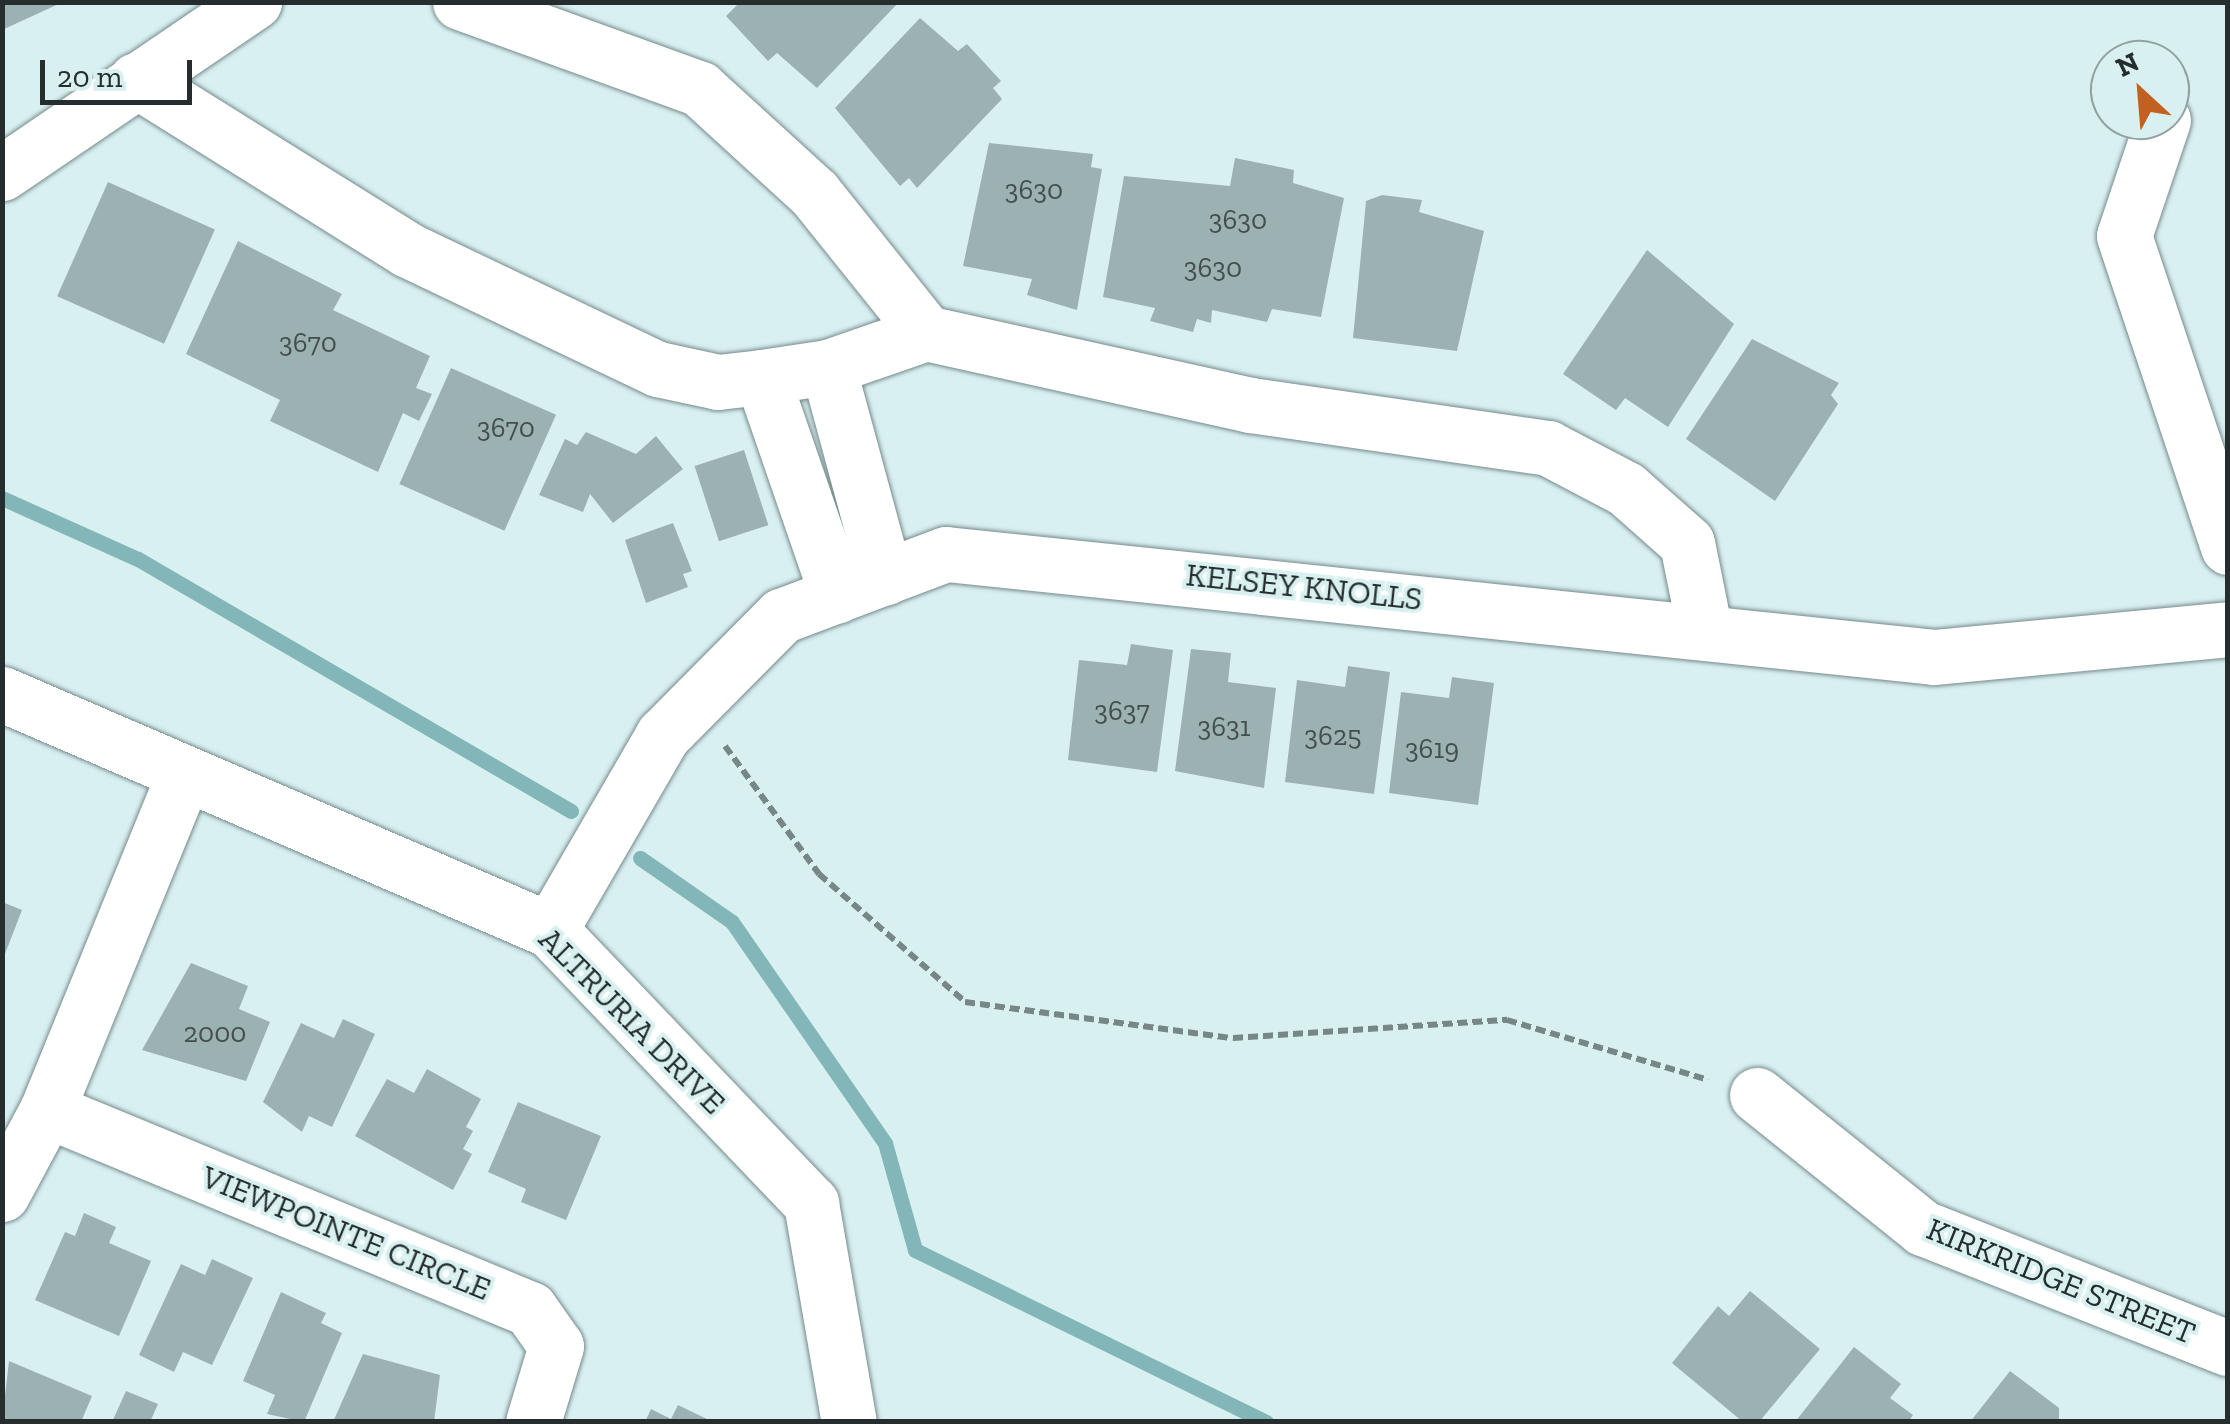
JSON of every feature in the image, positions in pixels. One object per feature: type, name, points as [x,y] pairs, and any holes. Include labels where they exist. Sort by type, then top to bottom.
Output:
[{"type":"street","points":[[2,174],[254,2]]},
{"type":"street","points":[[460,2],[700,89],[814,194],[926,333]]},
{"type":"street","points":[[136,80],[408,250],[622,352],[718,382],[828,367],[926,333],[1250,405],[1548,448],[1626,489],[1688,542],[1705,632]]},
{"type":"street","points":[[2156,140],[2124,236],[2228,546]]},
{"type":"street","points":[[828,367],[861,586]]},
{"type":"street","points":[[762,376],[861,586]]},
{"type":"street","name":"KELSEY KNOLLS","points":[[550,930],[663,735],[781,616],[946,554],[1934,657],[2228,628]]},
{"type":"street","name":"ALTRURIA DRIVE","points":[[2,694],[550,930],[811,1203],[848,1422]]},
{"type":"street","points":[[2,1194],[47,1110],[184,774]]},
{"type":"street","name":"KIRKRIDGE STREET","points":[[1757,1095],[1923,1228],[2228,1348]]},
{"type":"street","name":"VIEWPOINTE CIRCLE","points":[[47,1110],[530,1309],[556,1346],[533,1422]]},
{"type":"path","points":[[694,704],[819,874],[965,1002],[1233,1038],[1507,1020],[1757,1095]]},
{"type":"building","points":[[2,2],[63,2],[2,30]]},
{"type":"building","points":[[740,2],[899,2],[817,88],[777,53],[768,61],[726,16]]},
{"type":"building","points":[[920,18],[958,51],[967,44],[1001,81],[993,88],[1002,99],[917,188],[909,178],[900,186],[835,108]]},
{"type":"building","points":[[989,143],[1093,154],[1091,167],[1102,169],[1077,310],[1027,295],[1032,279],[963,266]]},
{"type":"building","points":[[1235,158],[1294,170],[1293,183],[1344,198],[1321,317],[1272,309],[1267,322],[1212,310],[1211,323],[1197,319],[1193,332],[1150,321],[1155,308],[1103,297],[1124,176],[1230,186]]},
{"type":"building","points":[[108,182],[215,230],[164,344],[57,296]]},
{"type":"building","points":[[1382,195],[1422,200],[1419,212],[1484,231],[1457,351],[1353,338],[1366,201]]},
{"type":"building","points":[[238,241],[342,294],[333,310],[430,356],[416,388],[432,394],[419,421],[403,413],[378,472],[270,421],[280,400],[186,354]]},
{"type":"building","points":[[1647,250],[1734,324],[1668,427],[1625,398],[1616,410],[1563,374]]},
{"type":"building","points":[[1752,339],[1839,383],[1831,395],[1838,404],[1775,501],[1686,439]]},
{"type":"building","points":[[451,368],[556,415],[504,531],[399,484]]},
{"type":"building","points":[[586,432],[636,454],[656,436],[683,469],[613,523],[590,494],[583,512],[539,495],[565,439],[577,445]]},
{"type":"building","points":[[744,450],[768,525],[719,541],[695,466]]},
{"type":"building","points":[[673,523],[692,571],[683,574],[688,587],[646,603],[625,540]]},
{"type":"building","points":[[1131,644],[1173,650],[1157,772],[1068,760],[1079,660],[1127,665]]},
{"type":"building","points":[[1191,649],[1231,653],[1228,682],[1276,688],[1264,788],[1175,771]]},
{"type":"building","points":[[1348,666],[1390,672],[1374,794],[1285,782],[1297,680],[1345,687]]},
{"type":"building","points":[[1452,677],[1494,683],[1478,805],[1389,793],[1401,692],[1449,698]]},
{"type":"building","points":[[2,902],[22,910],[3,959],[2,959]]},
{"type":"building","points":[[191,963],[248,986],[239,1009],[270,1022],[246,1081],[142,1050]]},
{"type":"building","points":[[343,1019],[375,1034],[332,1127],[309,1116],[302,1132],[263,1102],[301,1023],[334,1038]]},
{"type":"building","points":[[427,1069],[481,1099],[466,1127],[473,1131],[463,1149],[472,1154],[453,1190],[355,1136],[387,1079],[414,1093]]},
{"type":"building","points":[[518,1102],[601,1136],[566,1220],[521,1202],[526,1189],[488,1172]]},
{"type":"building","points":[[84,1213],[116,1227],[109,1243],[151,1261],[119,1336],[35,1300],[65,1232],[75,1236]]},
{"type":"building","points":[[212,1259],[253,1278],[212,1365],[183,1352],[174,1372],[139,1355],[181,1264],[205,1275]]},
{"type":"building","points":[[1750,1291],[1820,1349],[1759,1422],[1743,1422],[1672,1363],[1718,1306],[1729,1316]]},
{"type":"building","points":[[281,1292],[326,1313],[321,1323],[342,1333],[304,1422],[267,1414],[275,1395],[243,1381]]},
{"type":"building","points":[[1854,1347],[1901,1384],[1890,1398],[1913,1415],[1908,1422],[1795,1422]]},
{"type":"building","points":[[363,1354],[440,1375],[434,1422],[333,1422]]},
{"type":"building","points":[[9,1361],[92,1396],[81,1422],[2,1422]]},
{"type":"building","points":[[2010,1371],[2059,1408],[2059,1422],[1970,1422]]},
{"type":"building","points":[[126,1391],[158,1404],[150,1422],[112,1422]]},
{"type":"building","points":[[678,1405],[713,1422],[645,1422],[651,1409],[671,1419]]},
{"type":"waterway","points":[[2,498],[138,559],[571,811]]},
{"type":"waterway","points":[[640,858],[732,922],[885,1143],[915,1250],[1266,1422]]}]
